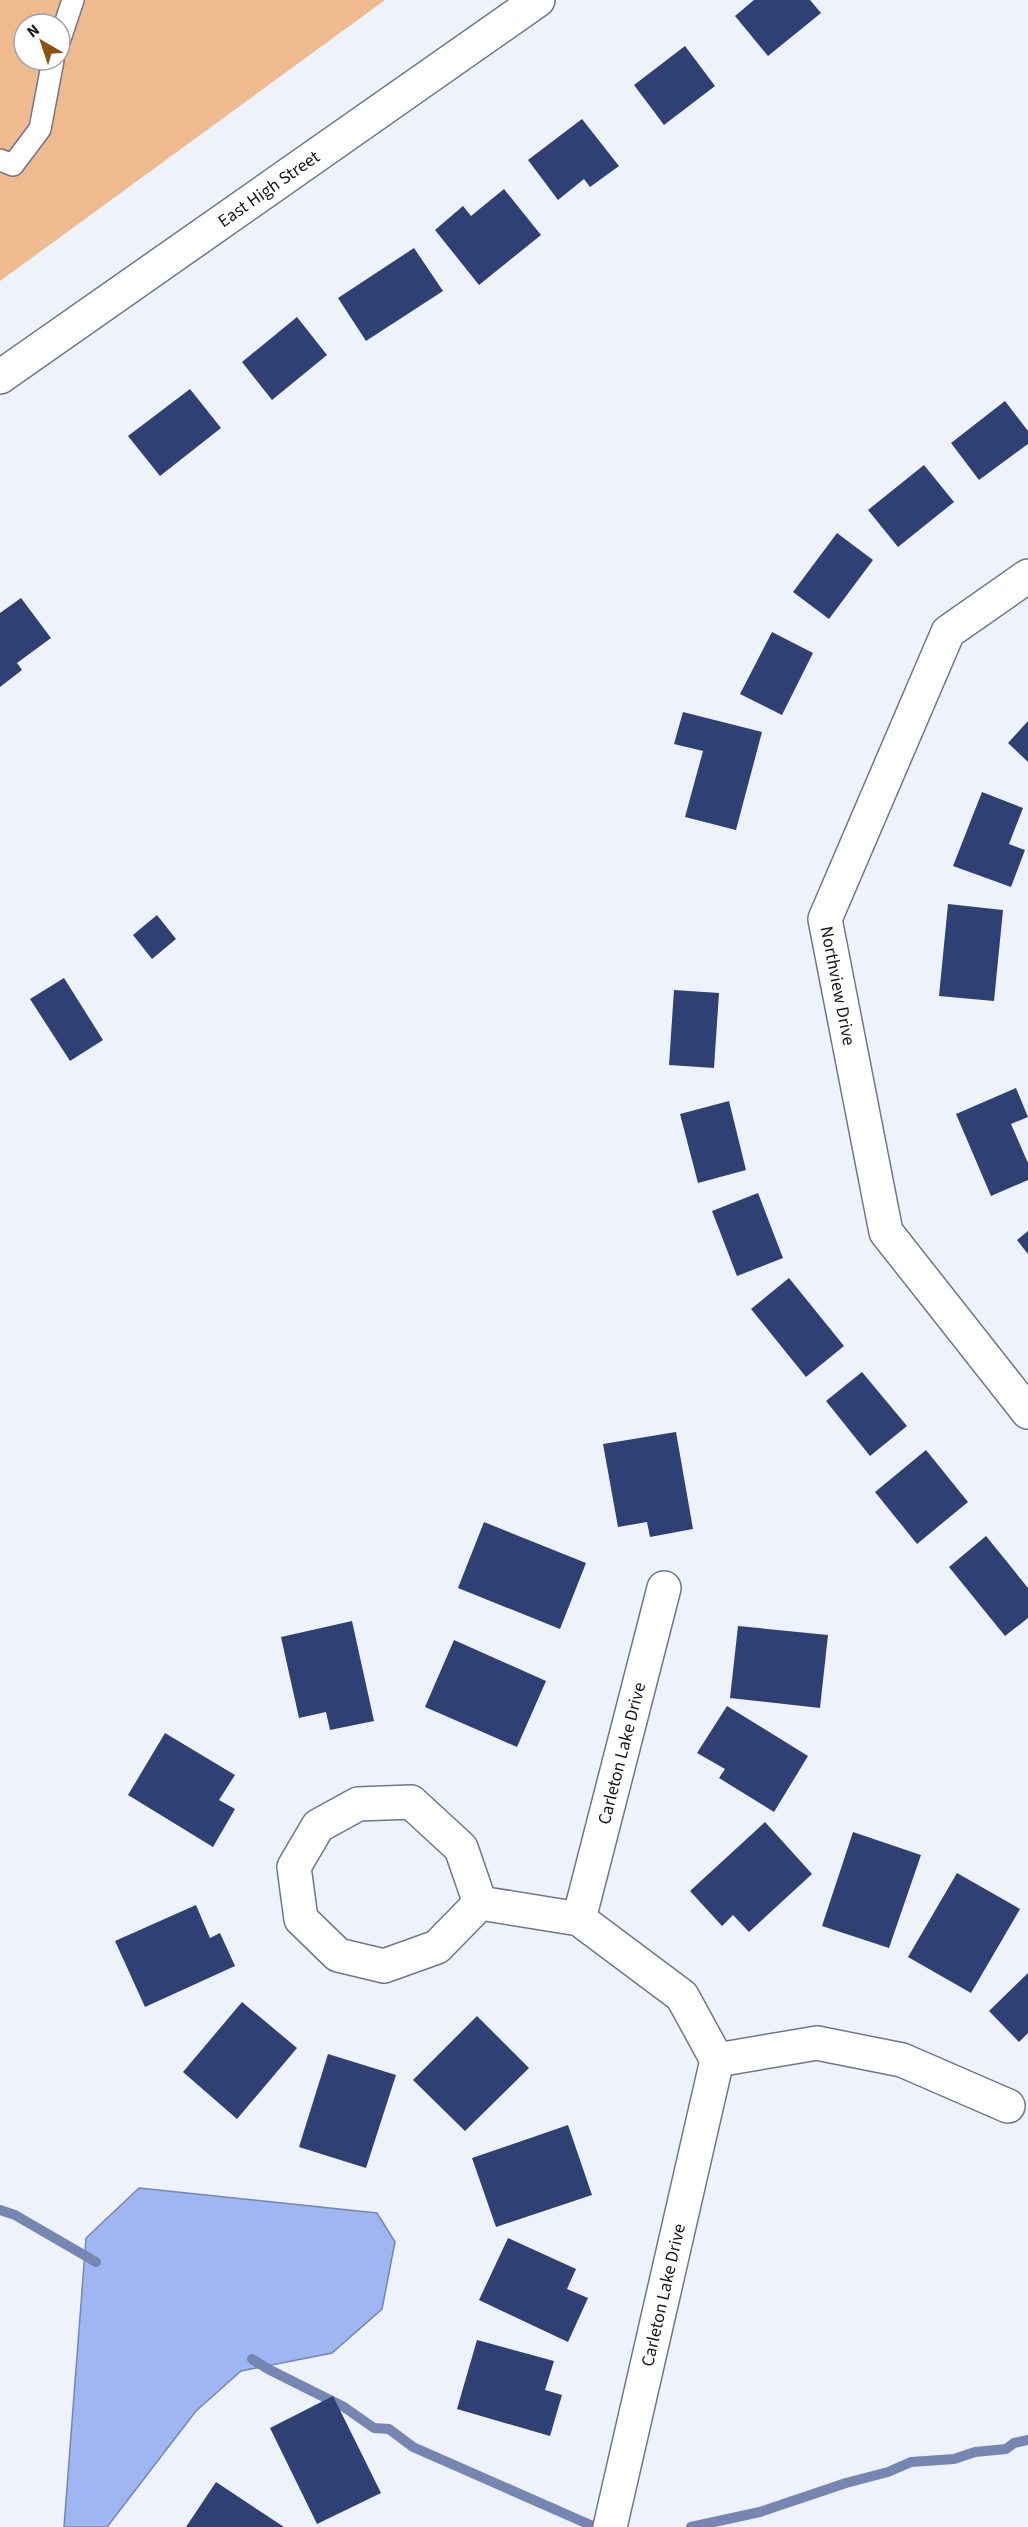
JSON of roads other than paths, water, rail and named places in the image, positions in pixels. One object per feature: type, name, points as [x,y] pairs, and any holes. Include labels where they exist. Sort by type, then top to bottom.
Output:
[{"type":"street","name":"East High Street","points":[[0,377],[538,0]]},
{"type":"street","name":"Northview Drive","points":[[1028,576],[948,632],[825,919],[886,1232],[1028,1412]]},
{"type":"street","name":"Carleton Lake Drive","points":[[579,1919],[664,1588]]},
{"type":"street","points":[[411,1802],[461,1848],[480,1903],[437,1947],[384,1966],[338,1956],[301,1919],[294,1867],[318,1826],[358,1804],[411,1802]]},
{"type":"street","points":[[480,1903],[579,1919],[682,1996],[717,2060],[817,2043],[902,2060],[1008,2106]]},
{"type":"street","name":"Carleton Lake Drive","points":[[610,2527],[717,2060]]},
{"type":"lane","points":[[0,160],[13,165],[40,129],[51,72]]},
{"type":"water","points":[[139,2188],[377,2213],[395,2242],[382,2309],[332,2353],[241,2371],[196,2411],[107,2527],[64,2527],[86,2238]]},
{"type":"waterway","points":[[0,2210],[15,2215],[96,2262]]},
{"type":"waterway","points":[[252,2359],[344,2407],[374,2428],[389,2429],[413,2447],[595,2527]]},
{"type":"waterway","points":[[691,2527],[760,2512],[846,2483],[888,2472],[911,2462],[954,2459],[975,2452],[1006,2449],[1014,2443],[1028,2440]]}]
